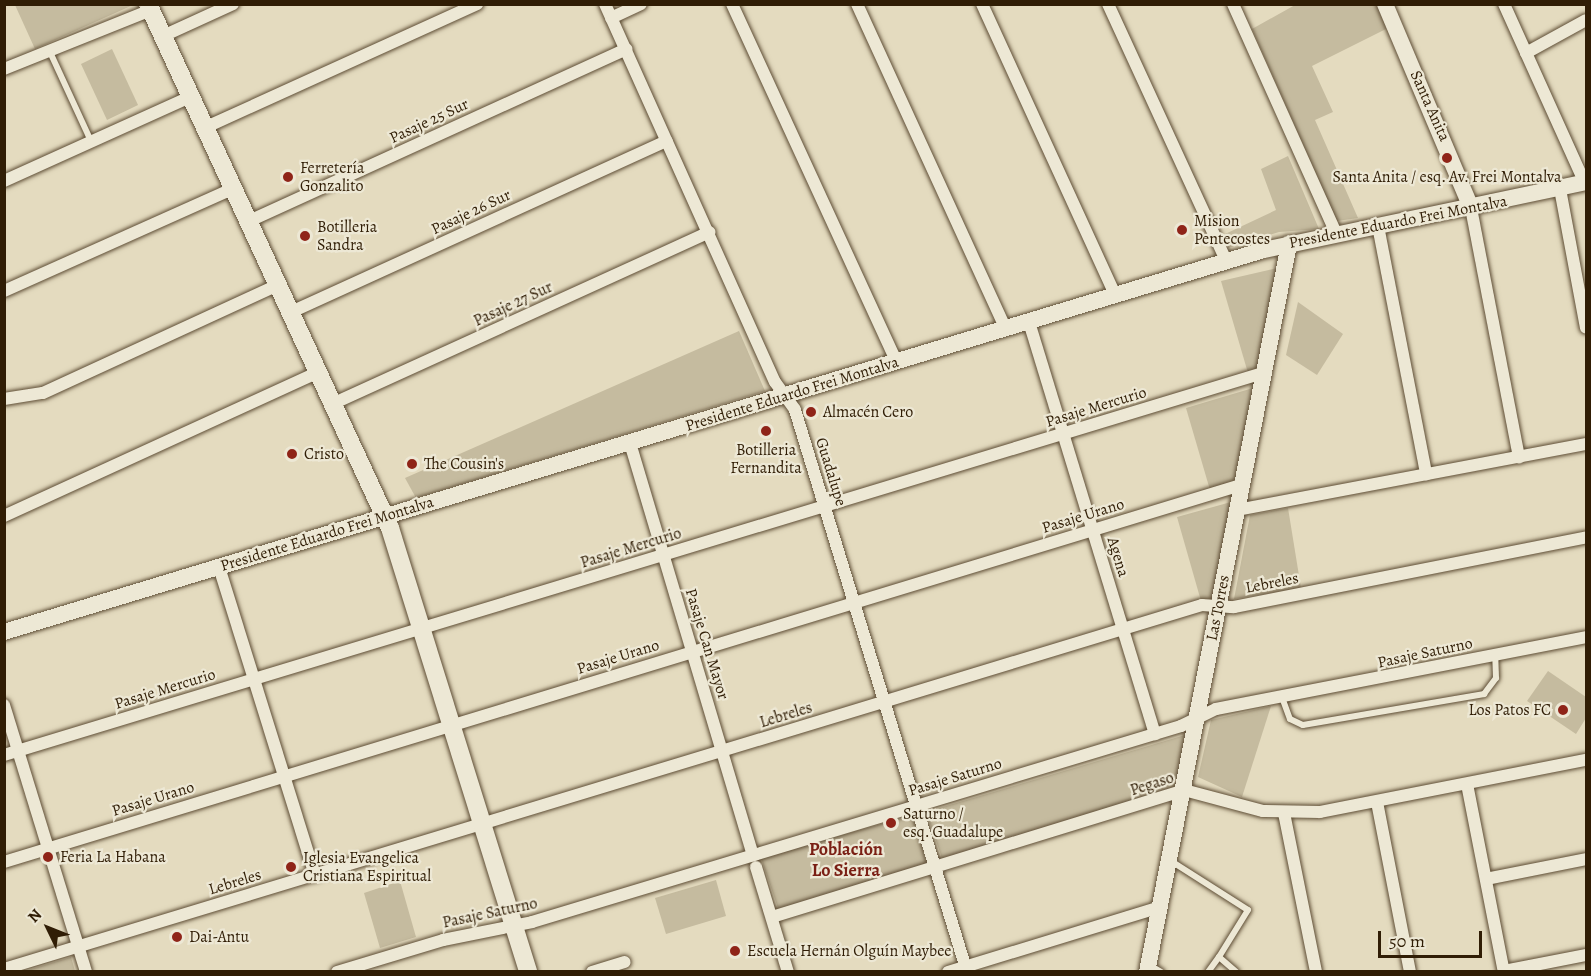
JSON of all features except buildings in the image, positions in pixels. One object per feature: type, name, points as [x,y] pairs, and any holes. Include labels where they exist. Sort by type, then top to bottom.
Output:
[{"type":"main road","points":[[150,7],[330,405],[385,517],[423,628],[528,972]]},
{"type":"street","points":[[162,36],[233,4]]},
{"type":"street","points":[[204,128],[477,4]]},
{"type":"street","name":"Guadalupe","points":[[605,4],[785,396],[795,410],[966,969]]},
{"type":"street","points":[[611,18],[641,4]]},
{"type":"street","points":[[732,4],[897,362]]},
{"type":"street","points":[[857,4],[1006,328]]},
{"type":"street","points":[[982,4],[1114,295]]},
{"type":"street","points":[[1108,4],[1226,261]]},
{"type":"street","points":[[1233,4],[1337,234]]},
{"type":"street","name":"Santa Anita","points":[[1385,4],[1472,208]]},
{"type":"street","points":[[1504,4],[1586,183]]},
{"type":"street","points":[[4,69],[50,52],[150,7]]},
{"type":"street","points":[[1526,53],[1587,20]]},
{"type":"street","name":"Pasaje 25 Sur","points":[[247,222],[626,49]]},
{"type":"street","points":[[4,180],[190,97]]},
{"type":"street","name":"Pasaje 26 Sur","points":[[289,313],[668,141]]},
{"type":"street","name":"Presidente Eduardo Frei Montalva","points":[[4,632],[1226,261],[1289,244],[1586,183]]},
{"type":"street","points":[[4,291],[232,189]]},
{"type":"street","points":[[1560,189],[1583,291],[1587,328]]},
{"type":"street","points":[[1472,208],[1519,457]]},
{"type":"street","points":[[1378,226],[1426,474]]},
{"type":"street","name":"Pasaje 27 Sur","points":[[330,405],[709,232]]},
{"type":"street","name":"Las Torres","points":[[1152,969],[1160,907],[1241,485],[1266,372],[1289,244]]},
{"type":"street","points":[[4,399],[43,393],[276,286]]},
{"type":"street","name":"Agena","points":[[1029,321],[1155,734]]},
{"type":"street","name":"Pasaje Mercurio","points":[[4,755],[1266,372]]},
{"type":"street","points":[[4,516],[316,373]]},
{"type":"street","name":"Pasaje Can Mayor","points":[[630,443],[788,972]]},
{"type":"street","points":[[1237,510],[1587,444]]},
{"type":"street","name":"Pasaje Urano","points":[[4,862],[1241,485]]},
{"type":"street","name":"Lebreles","points":[[4,969],[1202,605],[1218,606],[1587,537]]},
{"type":"street","points":[[219,567],[315,875]]},
{"type":"street","name":"Pasaje Saturno","points":[[338,972],[755,861],[916,806],[1155,734],[1216,709],[1283,700],[1587,637]]},
{"type":"street","points":[[4,705],[86,972]]},
{"type":"street","name":"Pegaso","points":[[772,917],[1184,790],[1284,813],[1377,802],[1587,760]]},
{"type":"street","points":[[1467,784],[1504,971],[1562,966],[1587,955]]},
{"type":"street","points":[[1377,802],[1410,972]]},
{"type":"street","points":[[1284,813],[1316,972]]},
{"type":"street","points":[[1486,879],[1587,859]]},
{"type":"street","points":[[948,972],[966,969],[1160,907]]},
{"type":"street","points":[[592,972],[624,962]]},
{"type":"lane","points":[[50,52],[91,141]]},
{"type":"lane","points":[[1283,700],[1290,719],[1303,725],[1484,694],[1496,678],[1495,656]]},
{"type":"lane","points":[[1169,860],[1248,910],[1208,972]]},
{"type":"lane","points":[[1219,957],[1236,972]]},
{"type":"shaded area","points":[[15,4],[133,5],[35,49]]},
{"type":"shaded area","points":[[1295,5],[1378,5],[1388,28],[1312,66],[1333,112],[1315,120],[1358,218],[1337,221],[1252,29]]},
{"type":"shaded area","points":[[112,49],[138,105],[107,120],[81,64]]},
{"type":"shaded area","points":[[1288,156],[1319,229],[1279,232],[1228,248],[1223,235],[1276,210],[1261,169]]},
{"type":"shaded area","points":[[1277,268],[1257,372],[1248,373],[1221,281]]},
{"type":"shaded area","points":[[1298,302],[1343,334],[1317,375],[1286,355]]},
{"type":"shaded area","points":[[739,331],[765,391],[416,498],[405,478]]},
{"type":"shaded area","points":[[1253,388],[1234,484],[1210,490],[1186,408]]},
{"type":"shaded area","points":[[1231,502],[1213,598],[1201,601],[1177,517]]},
{"type":"shaded area","points":[[1288,508],[1301,588],[1234,599],[1250,515]]},
{"type":"shaded area","name":"Los Patos FC","points":[[1548,671],[1586,697],[1586,718],[1576,734],[1527,701]]},
{"type":"shaded area","points":[[1271,706],[1242,797],[1198,777],[1211,720]]},
{"type":"shaded area","points":[[1185,735],[1176,789],[943,861],[926,812]]},
{"type":"shaded area","points":[[913,815],[927,865],[779,911],[761,858]]},
{"type":"shaded area","points":[[716,880],[726,916],[666,934],[655,898]]},
{"type":"shaded area","points":[[400,881],[416,937],[380,948],[364,893]]},
{"type":"shaded area","points":[[71,957],[75,971],[25,971]]},
{"type":"place","name":"Santa Anita / esq. Av. Frei Montalva","points":[[1447,158]]},
{"type":"place","name":"Ferretería Gonzalito","points":[[288,177]]},
{"type":"place","name":"Mision Pentecostes","points":[[1182,230]]},
{"type":"place","name":"Botilleria Sandra","points":[[305,236]]},
{"type":"place","name":"Almacén Cero","points":[[811,412]]},
{"type":"place","name":"Botilleria Fernandita","points":[[766,431]]},
{"type":"place","name":"Cristo","points":[[292,454]]},
{"type":"place","name":"The Cousin's","points":[[412,464]]},
{"type":"place","name":"Los Patos FC","points":[[1563,710]]},
{"type":"place","name":"Saturno / esq. Guadalupe","points":[[891,823]]},
{"type":"place","name":"Feria La Habana","points":[[48,857]]},
{"type":"place","name":"Iglesia Evangelica Cristiana Espiritual","points":[[291,867]]},
{"type":"place","name":"Dai-Antu","points":[[177,937]]},
{"type":"place","name":"Escuela Hernán Olguín Maybee","points":[[735,951]]},
{"type":"district","name":"Población Lo Sierra","points":[[846,860]]}]
